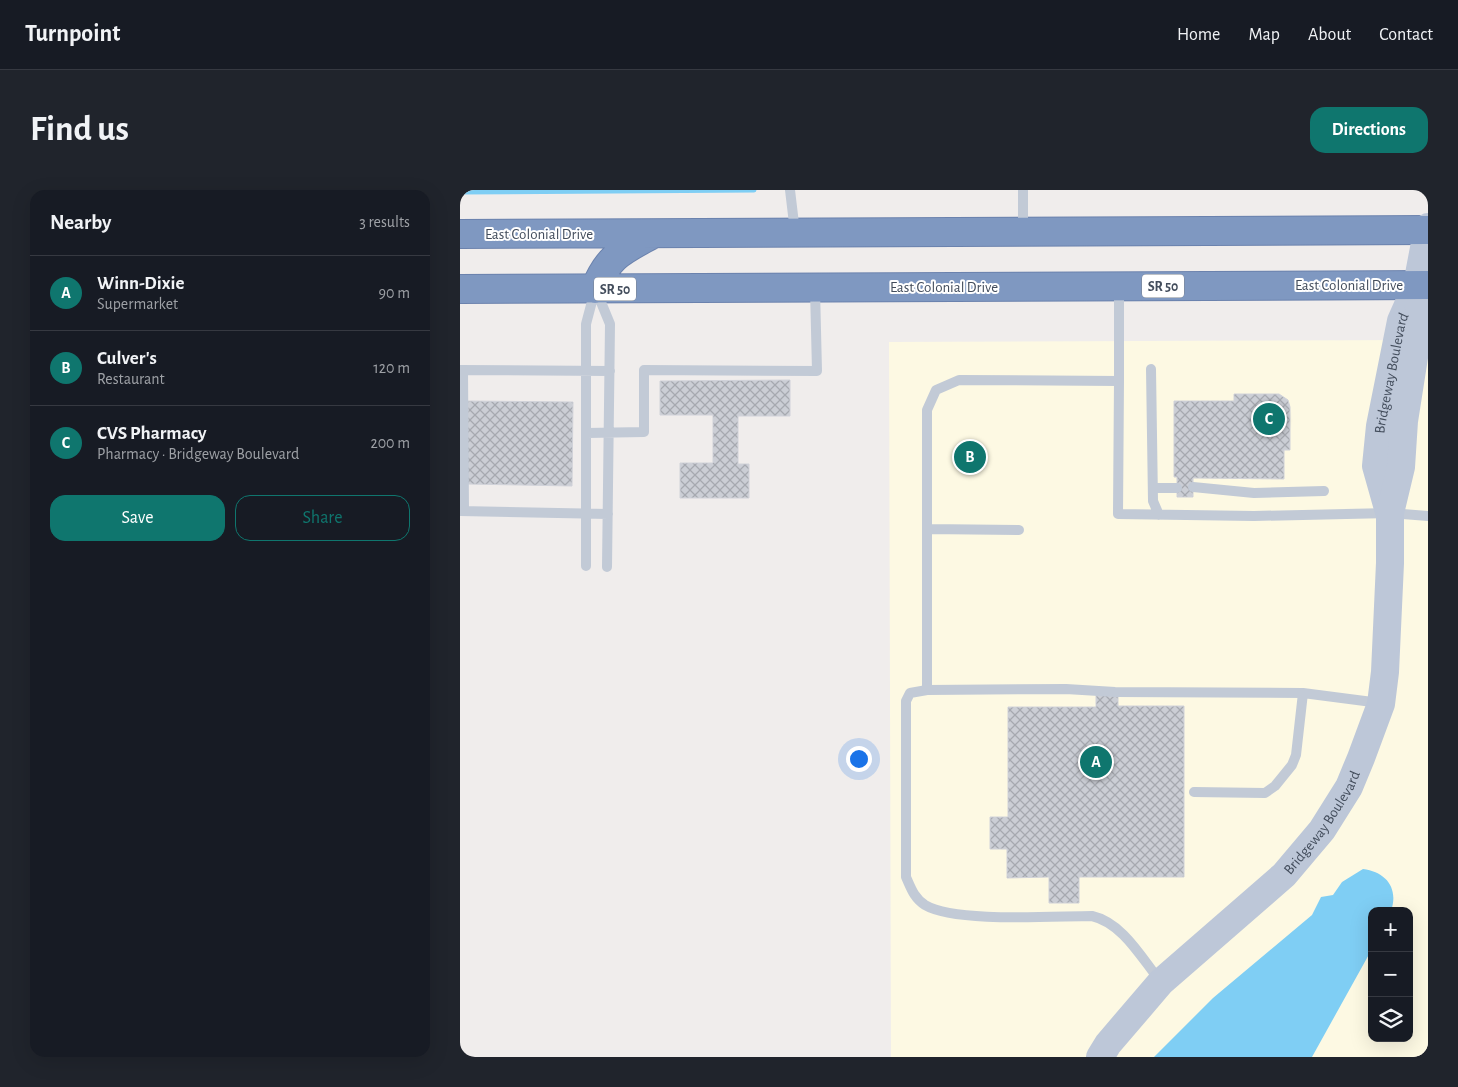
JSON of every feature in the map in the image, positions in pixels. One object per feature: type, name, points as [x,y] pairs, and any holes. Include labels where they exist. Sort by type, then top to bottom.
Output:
[{"type":"highway","name":"East Colonial Drive","points":[[460,234],[1428,229]]},
{"type":"highway","points":[[596,289],[603,268],[622,251],[655,234]]},
{"type":"highway","name":"East Colonial Drive","points":[[460,289],[1423,285]]},
{"type":"street","name":"Bridgeway Boulevard","points":[[1100,1057],[1114,1037],[1161,982],[1284,875],[1322,830],[1348,787],[1381,704],[1387,652],[1390,514],[1376,466],[1401,321],[1423,285],[1428,229]]},
{"type":"lane","points":[[790,190],[795,233]]},
{"type":"lane","points":[[1023,190],[1023,232]]},
{"type":"lane","points":[[1119,286],[1118,514],[1390,514],[1428,516]]},
{"type":"lane","points":[[587,433],[644,432],[644,370],[817,371],[815,288]]},
{"type":"lane","points":[[596,289],[610,324],[607,567]]},
{"type":"lane","points":[[586,566],[586,324],[596,289]]},
{"type":"lane","points":[[1150,369],[1153,501],[1159,515]]},
{"type":"lane","points":[[608,514],[462,511],[461,370],[610,371]]},
{"type":"lane","points":[[927,690],[927,410],[936,390],[958,380],[1119,381]]},
{"type":"lane","points":[[1193,487],[1254,493],[1324,491]]},
{"type":"lane","points":[[1153,488],[1177,488]]},
{"type":"lane","points":[[927,529],[1019,530]]},
{"type":"lane","points":[[1161,982],[1119,930],[1105,918],[1092,916],[959,916],[926,905],[913,894],[906,877],[906,701],[910,693],[927,690],[1066,689],[1115,692],[1303,693],[1381,704]]},
{"type":"lane","points":[[1194,792],[1265,793],[1275,786],[1292,765],[1296,755],[1303,693]]},
{"type":"shaded area","points":[[1428,340],[1428,1057],[891,1057],[889,342]],"holes":[[[1235,394],[1279,394],[1288,400],[1290,450],[1284,450],[1284,479],[1174,477],[1174,401],[1234,401]],[[1096,695],[1118,695],[1118,706],[1183,706],[1184,877],[1079,877],[1079,903],[1049,903],[1049,877],[1007,877],[1007,849],[990,848],[990,817],[1008,817],[1008,707],[1096,707]]]},
{"type":"water","points":[[1363,869],[1371,871],[1389,882],[1392,888],[1393,903],[1392,907],[1368,907],[1368,956],[1312,1057],[1154,1057],[1213,998],[1312,915],[1321,897],[1333,895],[1342,882]]},
{"type":"building","points":[[790,380],[790,416],[738,416],[738,464],[749,464],[749,498],[680,498],[680,463],[713,463],[713,415],[660,415],[660,381]]},
{"type":"building","points":[[1234,394],[1279,394],[1288,400],[1290,407],[1290,450],[1284,450],[1284,479],[1193,478],[1193,497],[1177,497],[1177,477],[1174,477],[1174,401],[1234,401]]},
{"type":"building","points":[[468,401],[573,402],[572,486],[467,484]]},
{"type":"building","points":[[1096,695],[1118,695],[1118,706],[1184,706],[1184,877],[1079,877],[1079,903],[1049,903],[1049,877],[1007,878],[1007,849],[990,849],[990,817],[1008,817],[1008,707],[1096,707]]},
{"type":"waterway","points":[[460,192],[754,190]]},
{"type":"place","name":"CVS Pharmacy","points":[[1269,419]]},
{"type":"place","name":"Culver's","points":[[970,457]]},
{"type":"place","name":"Winn-Dixie","points":[[1096,762]]}]
